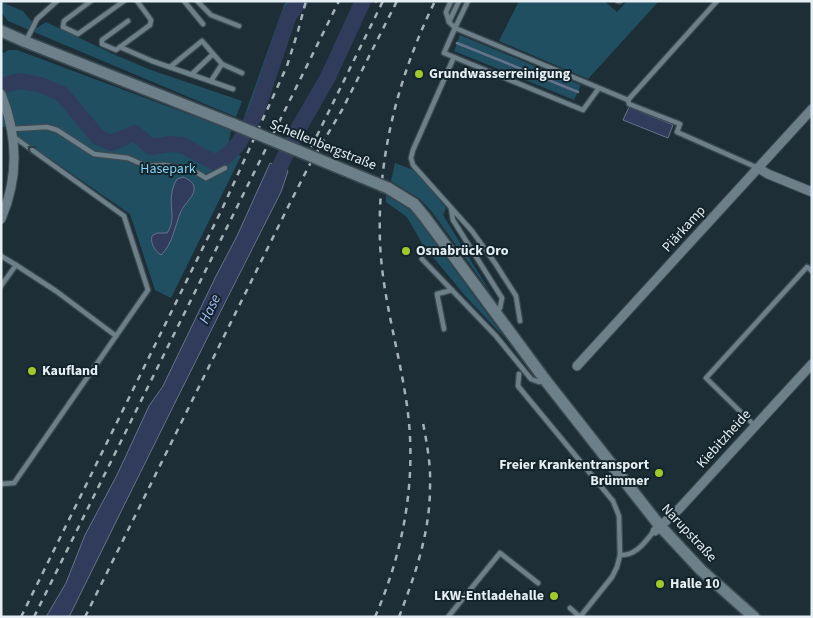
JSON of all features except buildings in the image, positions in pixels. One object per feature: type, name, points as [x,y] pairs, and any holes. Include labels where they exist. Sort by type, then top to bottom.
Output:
[{"type":"street","name":"Schellenbergstraße","points":[[1,31],[388,188],[414,204],[554,392]]},
{"type":"street","points":[[1,219],[13,173],[15,155],[13,133],[2,95]]},
{"type":"street","name":"Piärkamp","points":[[577,366],[812,109]]},
{"type":"street","points":[[758,168],[812,192]]},
{"type":"street","name":"Kiebitzheide","points":[[657,529],[678,510],[812,364]]},
{"type":"street","name":"Narupstraße","points":[[554,392],[657,529],[754,617]]},
{"type":"lane","points":[[26,42],[37,19],[57,1]]},
{"type":"lane","points":[[91,1],[64,21],[62,23],[63,27],[78,34],[124,1]]},
{"type":"lane","points":[[128,21],[102,40],[101,43],[115,50],[151,23],[137,1]]},
{"type":"lane","points":[[184,1],[202,24]]},
{"type":"lane","points":[[198,1],[210,15],[239,26]]},
{"type":"lane","points":[[451,1],[446,12],[449,22],[455,28],[628,100],[630,104],[680,124],[677,132],[758,168]]},
{"type":"lane","points":[[449,22],[459,1]]},
{"type":"lane","points":[[468,1],[444,53],[584,110],[599,88]]},
{"type":"lane","points":[[628,100],[717,1]]},
{"type":"lane","points":[[170,67],[201,42],[204,42],[222,64],[242,73]]},
{"type":"lane","points":[[120,47],[234,89]]},
{"type":"lane","points":[[192,74],[213,54]]},
{"type":"lane","points":[[454,57],[411,158],[414,164],[472,231],[516,296],[520,321]]},
{"type":"lane","points":[[211,81],[222,64]]},
{"type":"lane","points":[[13,133],[47,127],[57,130],[94,154],[128,158],[146,166],[166,165],[185,169],[196,172],[206,178],[225,168]]},
{"type":"lane","points":[[1,484],[14,483],[148,290],[124,216],[47,161],[13,133]]},
{"type":"lane","points":[[451,208],[453,220],[502,298],[500,308],[495,313]]},
{"type":"lane","points":[[1,256],[56,291],[116,336]]},
{"type":"lane","points":[[422,259],[496,336],[531,380],[546,381]]},
{"type":"lane","points":[[1,286],[16,265]]},
{"type":"lane","points":[[755,426],[706,378],[808,267],[812,271]]},
{"type":"lane","points":[[444,330],[438,294],[452,290]]},
{"type":"lane","points":[[519,374],[518,386],[613,501],[619,516],[620,555],[612,577],[580,617],[570,608]]},
{"type":"lane","points":[[620,555],[634,552],[657,529]]},
{"type":"lane","points":[[448,617],[500,553],[538,583]]},
{"type":"green space","points":[[287,1],[300,1],[289,15],[251,123],[243,120]]},
{"type":"green space","points":[[519,1],[604,1],[617,12],[627,1],[659,1],[588,79],[499,41]]},
{"type":"green space","points":[[1,2],[23,11],[37,28],[46,22],[151,70],[242,101],[236,117],[8,21],[1,12]]},
{"type":"green space","points":[[460,35],[581,85],[574,100],[454,51]]},
{"type":"green space","name":"Hasepark","points":[[8,50],[17,50],[231,130],[228,147],[241,156],[171,298],[155,290],[130,214],[49,158],[47,161],[14,137],[11,125],[1,128],[1,52],[4,53]]},
{"type":"green space","points":[[395,163],[416,171],[446,208],[443,215],[492,295],[432,212],[420,199],[391,181]]},
{"type":"green space","points":[[386,195],[410,210],[505,338],[467,298],[423,245],[407,217],[386,202]]},
{"type":"water","points":[[629,107],[673,125],[668,138],[623,120]]},
{"type":"water","points":[[270,163],[288,171],[281,192],[69,617],[46,617],[66,583],[85,535],[117,475],[149,406],[163,386],[237,236]]},
{"type":"water","points":[[183,177],[190,180],[194,190],[181,211],[168,245],[161,255],[154,247],[152,236],[157,233],[167,233],[172,220],[171,201],[173,187],[177,179]]},
{"type":"waterway","name":"Hase","points":[[1,86],[20,81],[41,85],[62,94],[98,137],[111,143],[135,133],[151,147],[169,144],[182,145],[214,162],[225,157],[238,144],[256,113],[289,15],[300,1]]},
{"type":"waterway","name":"Hase","points":[[270,187],[297,131],[328,77],[363,1]]},
{"type":"waterway","points":[[457,43],[578,92]]},
{"type":"railway","points":[[21,617],[223,207],[287,66],[306,1]]},
{"type":"railway","points":[[34,617],[339,1]]},
{"type":"railway","points":[[306,158],[383,1]]},
{"type":"railway","points":[[85,617],[290,203],[311,162],[342,110],[397,1]]},
{"type":"railway","points":[[375,617],[394,564],[401,537],[406,510],[410,455],[409,427],[403,379],[381,262],[380,210],[382,179],[392,118],[410,59],[435,1]]},
{"type":"railway","points":[[399,617],[416,570],[427,521],[430,471],[423,423]]},
{"type":"place","name":"Grundwasserreinigung","points":[[419,74]]},
{"type":"place","name":"Osnabrück Oro","points":[[406,251]]},
{"type":"place","name":"Kaufland","points":[[32,371]]},
{"type":"place","name":"Freier Krankentransport Brümmer","points":[[659,473]]},
{"type":"place","name":"Halle 10","points":[[660,584]]},
{"type":"place","name":"LKW-Entladehalle","points":[[554,596]]}]
